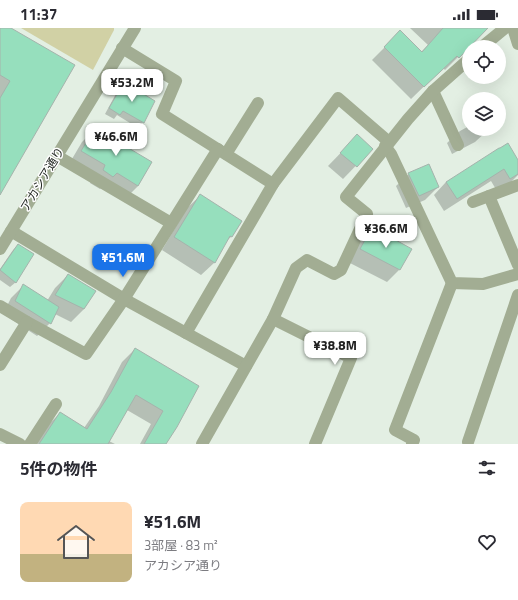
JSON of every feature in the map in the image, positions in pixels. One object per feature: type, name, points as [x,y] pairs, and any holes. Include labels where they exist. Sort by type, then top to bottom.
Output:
[{"type":"street","points":[[490,40],[505,28]]},
{"type":"street","points":[[513,28],[518,44]]},
{"type":"street","name":"アカシア通り","points":[[0,249],[133,29]]},
{"type":"street","points":[[122,48],[176,81],[162,114],[273,184]]},
{"type":"street","points":[[202,444],[273,319],[296,268],[308,260],[334,274],[341,270],[367,214],[346,197],[387,144],[433,91],[462,65]]},
{"type":"street","points":[[433,91],[458,145]]},
{"type":"street","points":[[186,333],[273,184],[338,98],[387,144],[452,283],[395,430],[414,440],[412,444]]},
{"type":"street","points":[[0,306],[86,354],[124,299],[171,223],[258,103]]},
{"type":"street","points":[[57,156],[171,223]]},
{"type":"street","points":[[473,202],[518,185]]},
{"type":"street","points":[[489,196],[518,265]]},
{"type":"street","points":[[11,231],[124,299],[246,366]]},
{"type":"street","points":[[452,283],[483,284],[518,274]]},
{"type":"street","points":[[468,442],[518,294]]},
{"type":"street","points":[[273,319],[351,358],[315,444]]},
{"type":"street","points":[[0,365],[27,322]]},
{"type":"street","points":[[30,444],[56,404]]},
{"type":"street","points":[[0,434],[20,444]]},
{"type":"green space","points":[[21,28],[114,28],[114,30],[93,70]]},
{"type":"building","points":[[0,28],[11,28],[75,65],[0,195],[0,98],[10,81],[0,75]]},
{"type":"building","points":[[443,28],[488,28],[476,40],[462,40],[462,55],[459,58],[457,56],[424,87],[384,47],[400,30],[422,52]]},
{"type":"building","points":[[124,82],[155,101],[144,123],[123,111],[120,115],[109,108]]},
{"type":"building","points":[[95,128],[152,162],[138,186],[117,173],[113,177],[103,170],[105,165],[81,151]]},
{"type":"building","points":[[357,134],[373,149],[357,167],[340,153]]},
{"type":"building","points":[[508,143],[518,160],[518,174],[510,179],[504,169],[457,199],[446,182]]},
{"type":"building","points":[[429,164],[439,187],[419,196],[408,173]]},
{"type":"building","points":[[200,194],[242,221],[232,237],[230,236],[215,263],[174,237]]},
{"type":"building","points":[[372,227],[412,249],[400,270],[360,249]]},
{"type":"building","points":[[18,244],[34,254],[16,283],[0,270]]},
{"type":"building","points":[[68,274],[96,291],[84,309],[55,295]]},
{"type":"building","points":[[23,284],[59,307],[51,324],[15,301]]},
{"type":"building","points":[[135,348],[199,386],[166,444],[144,444],[163,411],[136,395],[108,444],[39,444],[60,412],[87,429],[111,392]]}]
